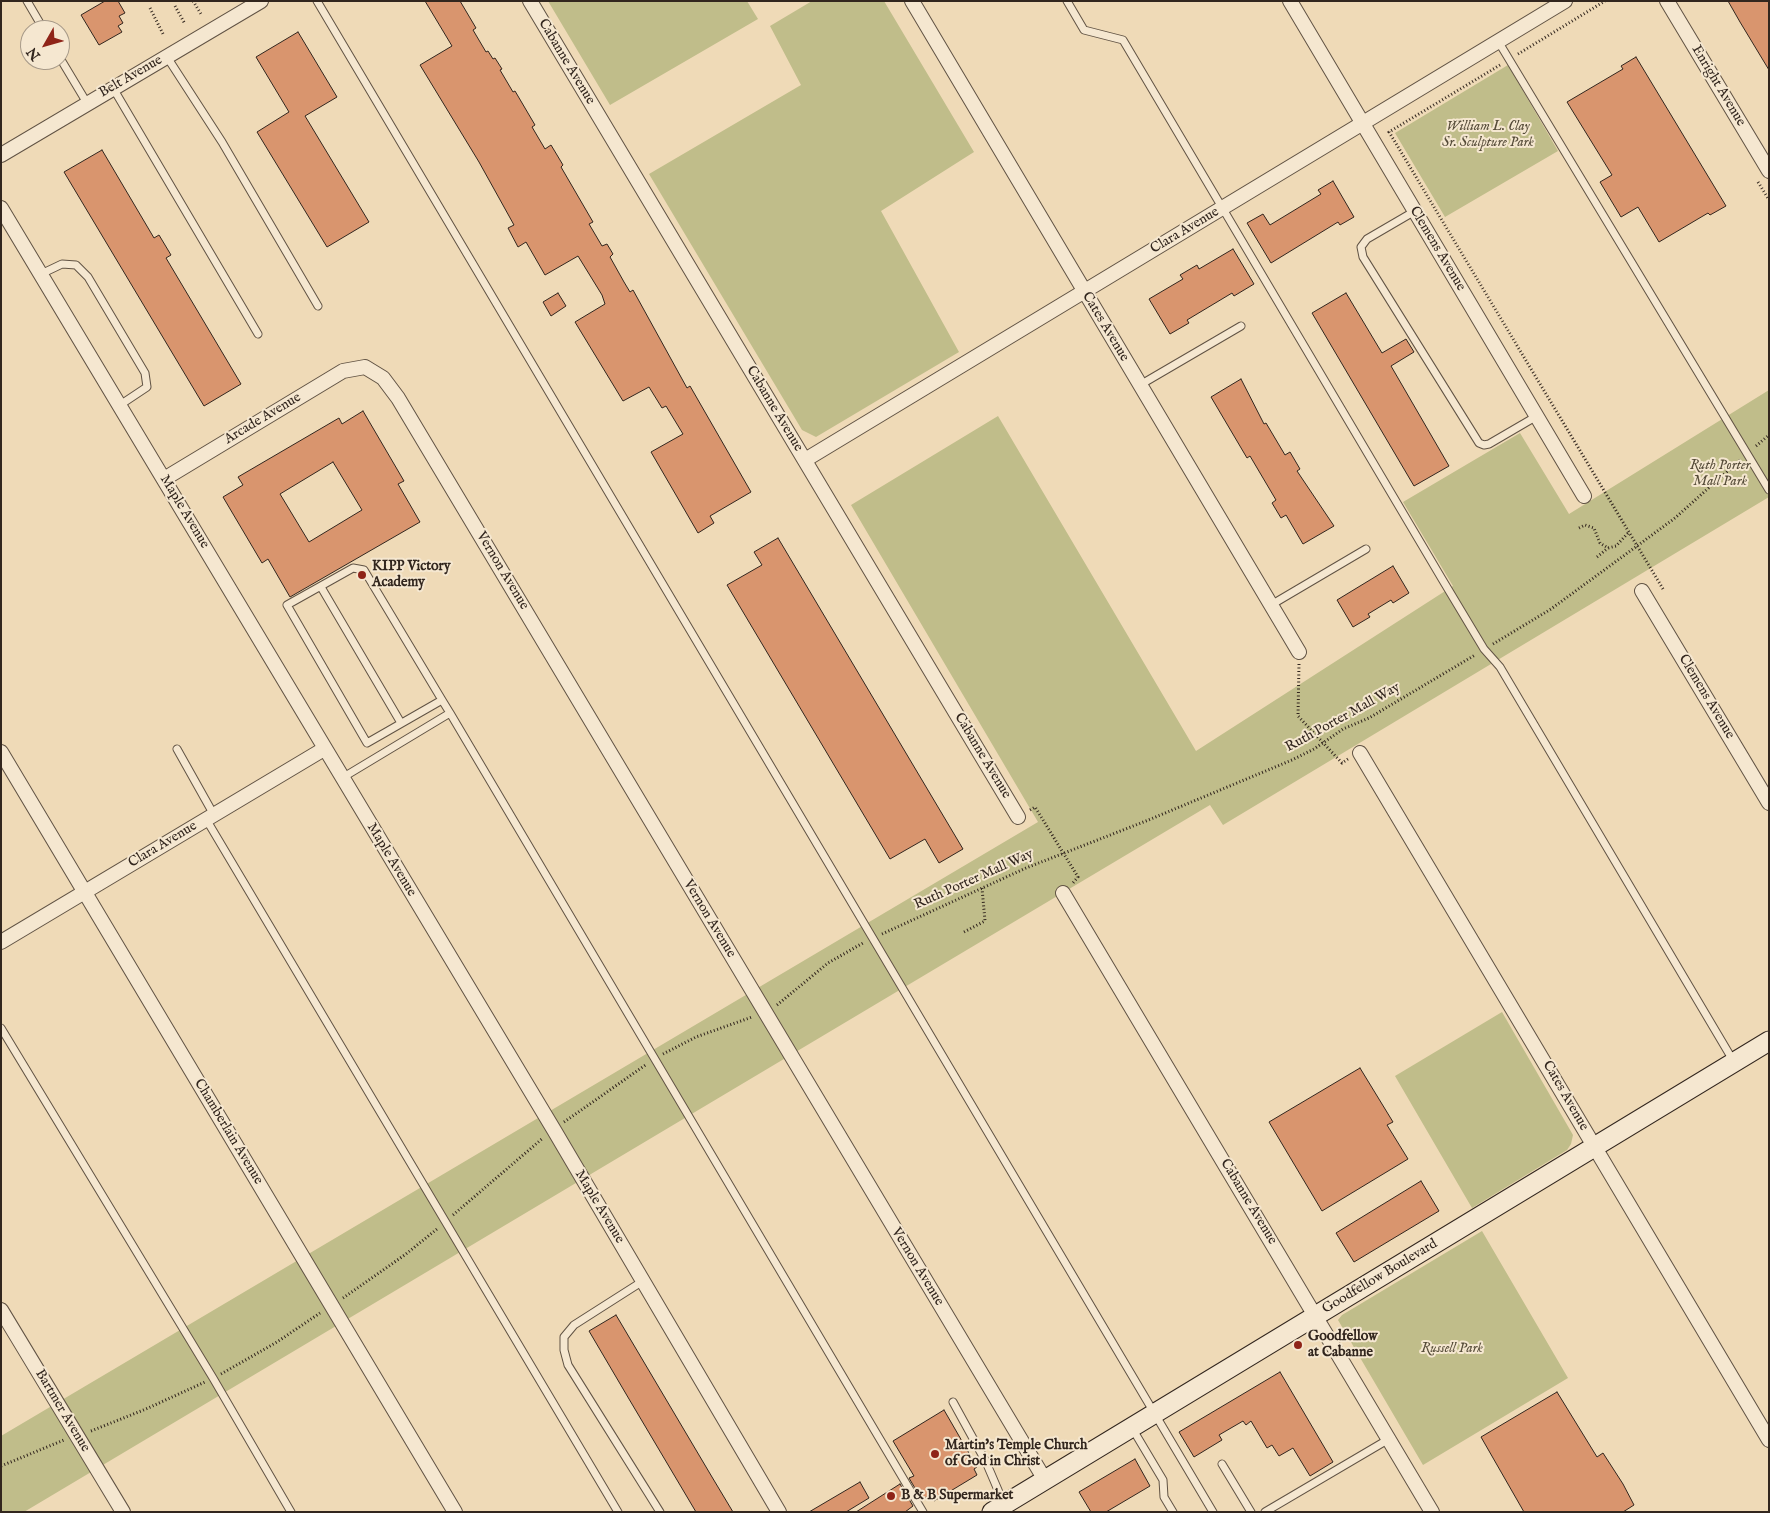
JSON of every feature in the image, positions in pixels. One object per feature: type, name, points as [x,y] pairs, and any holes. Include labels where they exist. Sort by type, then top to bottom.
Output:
[{"type":"main road","name":"Goodfellow Boulevard","points":[[998,1508],[1769,1041]]},
{"type":"street","name":"Belt Avenue","points":[[1,155],[87,102],[261,1]]},
{"type":"street","name":"Cabanne Avenue","points":[[530,1],[1018,817]]},
{"type":"street","name":"Cates Avenue","points":[[912,1],[1299,652]]},
{"type":"street","name":"Clemens Avenue","points":[[1290,1],[1584,496]]},
{"type":"street","name":"Clara Avenue","points":[[805,460],[979,357],[1083,291],[1565,1]]},
{"type":"street","name":"Enright Avenue","points":[[1667,1],[1769,171]]},
{"type":"street","name":"Maple Avenue","points":[[1,208],[164,478],[779,1512]]},
{"type":"street","name":"Arcade Avenue","points":[[164,478],[344,371],[364,367]]},
{"type":"street","name":"Vernon Avenue","points":[[364,367],[383,378],[398,398],[1045,1480]]},
{"type":"street","name":"Clemens Avenue","points":[[1642,591],[1769,803]]},
{"type":"street","name":"Clara Avenue","points":[[1,942],[324,749]]},
{"type":"street","name":"Chamberlain Avenue","points":[[1,752],[455,1512]]},
{"type":"street","name":"Cates Avenue","points":[[1360,753],[1769,1440]]},
{"type":"street","name":"Cabanne Avenue","points":[[1063,893],[1432,1512]]},
{"type":"street","name":"Bartmer Avenue","points":[[1,1310],[123,1512]]},
{"type":"lane","points":[[26,1],[38,20]]},
{"type":"lane","points":[[317,1],[1213,1512]]},
{"type":"lane","points":[[1067,1],[1084,30],[1123,40],[1484,649],[1500,667],[1734,1062]]},
{"type":"lane","points":[[1498,41],[1769,490]]},
{"type":"lane","points":[[167,57],[222,142],[318,306]]},
{"type":"lane","points":[[67,70],[87,102]]},
{"type":"lane","points":[[113,88],[258,334]]},
{"type":"lane","points":[[1415,212],[1367,239],[1361,247],[1363,257],[1479,443],[1488,444],[1537,416]]},
{"type":"lane","points":[[41,274],[62,264],[76,265],[88,277],[145,374],[147,387],[120,405]]},
{"type":"lane","points":[[1139,385],[1242,326]]},
{"type":"lane","points":[[1271,605],[1366,549]]},
{"type":"lane","points":[[442,700],[367,743],[287,605],[353,568],[364,570],[450,713],[923,1512]]},
{"type":"lane","points":[[321,587],[401,723]]},
{"type":"lane","points":[[342,778],[450,713]]},
{"type":"lane","points":[[177,749],[210,817],[618,1512]]},
{"type":"lane","points":[[1,1028],[213,1378],[291,1512]]},
{"type":"lane","points":[[643,1282],[574,1324],[564,1337],[564,1350],[568,1364],[577,1380],[660,1512]]},
{"type":"lane","points":[[953,1402],[986,1462],[998,1508]]},
{"type":"lane","points":[[1132,1428],[1163,1480],[1164,1497],[1173,1512]]},
{"type":"lane","points":[[1264,1512],[1389,1440]]},
{"type":"lane","points":[[1222,1464],[1251,1512]]},
{"type":"path","points":[[193,1],[201,14]]},
{"type":"path","points":[[1605,1],[1389,132],[1663,589]]},
{"type":"path","points":[[175,6],[185,24]]},
{"type":"path","points":[[150,8],[164,36]]},
{"type":"path","name":"Ruth Porter Mall Way","points":[[879,935],[1061,853],[1241,782],[1323,743],[1343,729],[1369,718],[1551,609],[1675,518],[1769,435]]},
{"type":"path","points":[[1579,528],[1585,525],[1594,528],[1600,543],[1608,548]]},
{"type":"path","points":[[1597,558],[1608,548],[1616,546],[1629,532]]},
{"type":"path","points":[[1299,652],[1298,716],[1342,763],[1360,753]]},
{"type":"path","points":[[1018,817],[1035,808],[1061,853],[1078,877],[1063,893]]},
{"type":"path","points":[[964,932],[985,921],[982,888]]},
{"type":"path","points":[[774,1008],[828,963],[864,943]]},
{"type":"path","points":[[1,1466],[64,1440]]},
{"type":"green space","points":[[548,1],[747,1],[758,19],[610,105]]},
{"type":"green space","points":[[812,1],[884,1],[974,152],[881,211],[959,352],[816,437],[802,430],[649,174],[801,85],[770,26]]},
{"type":"green space","name":"William L. Clay Sr. Sculpture Park","points":[[1508,65],[1558,151],[1445,217],[1395,133]]},
{"type":"green space","name":"Ruth Porter Mall Park","points":[[1769,390],[1769,497],[1223,825],[1210,805],[24,1512],[1,1512],[1,1436],[1038,822],[851,505],[998,416],[1196,751],[1453,586],[1403,502],[1520,433],[1569,514]]},
{"type":"green space","points":[[1502,1012],[1573,1135],[1567,1150],[1472,1208],[1395,1076]]},
{"type":"green space","name":"Russell Park","points":[[1482,1231],[1568,1378],[1423,1465],[1338,1320],[1342,1315]]},
{"type":"building","points":[[105,1],[118,1],[125,13],[119,16],[123,23],[118,26],[122,32],[99,45],[81,15]]},
{"type":"building","points":[[425,1],[460,1],[476,28],[473,30],[486,52],[488,51],[493,59],[495,58],[513,92],[515,91],[535,125],[532,127],[545,149],[551,145],[563,165],[561,167],[593,222],[589,224],[602,246],[607,244],[613,254],[610,257],[624,282],[630,292],[633,290],[687,388],[690,386],[751,492],[710,516],[714,523],[698,533],[651,452],[683,434],[666,406],[662,408],[649,387],[623,401],[575,322],[605,304],[602,295],[578,256],[545,275],[526,242],[518,247],[508,228],[514,225],[479,162],[420,65],[452,46]]},
{"type":"building","points":[[1728,1],[1769,1],[1769,70],[1740,22]]},
{"type":"building","points":[[298,32],[337,97],[305,116],[369,222],[327,247],[257,132],[289,112],[256,57]]},
{"type":"building","points":[[1636,57],[1726,206],[1710,215],[1708,213],[1659,242],[1638,207],[1621,217],[1600,182],[1612,175],[1567,102],[1623,69],[1621,66]]},
{"type":"building","points":[[102,150],[154,238],[159,235],[171,255],[166,258],[241,384],[204,406],[64,172]]},
{"type":"building","points":[[1333,181],[1354,217],[1340,225],[1338,222],[1271,263],[1247,223],[1263,214],[1270,225],[1321,194],[1318,190]]},
{"type":"building","points":[[1233,249],[1254,284],[1234,296],[1232,293],[1187,320],[1189,323],[1170,334],[1149,299],[1183,279],[1180,275],[1197,265],[1199,269]]},
{"type":"building","points":[[558,293],[566,306],[551,316],[543,302]]},
{"type":"building","points":[[1346,293],[1382,353],[1406,339],[1414,352],[1391,366],[1449,466],[1414,486],[1312,313]]},
{"type":"building","points":[[1241,379],[1264,424],[1266,423],[1285,455],[1290,452],[1300,469],[1297,471],[1334,526],[1303,544],[1286,515],[1281,518],[1272,503],[1276,500],[1250,456],[1247,458],[1211,397]]},
{"type":"building","name":"KIPP Victory Academy","points":[[363,411],[404,481],[398,484],[420,522],[290,597],[268,559],[262,563],[223,497],[243,485],[238,477],[339,418],[342,424]],"holes":[[[333,462],[362,510],[309,542],[280,494]]]},
{"type":"building","points":[[778,538],[963,849],[939,863],[925,839],[890,859],[727,585],[762,565],[754,552]]},
{"type":"building","points":[[1393,566],[1409,593],[1393,603],[1391,600],[1368,614],[1370,617],[1353,627],[1337,600]]},
{"type":"building","points":[[1360,1068],[1393,1122],[1387,1125],[1408,1159],[1322,1211],[1269,1122]]},
{"type":"building","points":[[1421,1181],[1439,1211],[1354,1262],[1336,1233]]},
{"type":"building","points":[[616,1315],[733,1512],[696,1512],[589,1331]]},
{"type":"building","points":[[1280,1372],[1333,1462],[1310,1476],[1293,1448],[1279,1456],[1272,1445],[1267,1448],[1251,1421],[1246,1425],[1243,1421],[1219,1435],[1222,1440],[1194,1457],[1179,1432]]},
{"type":"building","points":[[1557,1392],[1597,1457],[1603,1453],[1623,1484],[1634,1505],[1623,1512],[1524,1512],[1481,1437]]},
{"type":"building","name":"Martin's Temple Church of God in Christ","points":[[944,1410],[977,1467],[974,1469],[977,1475],[934,1501],[930,1495],[922,1500],[909,1478],[914,1476],[893,1441]]},
{"type":"building","points":[[1135,1459],[1150,1486],[1106,1512],[1091,1512],[1079,1492]]},
{"type":"building","points":[[860,1482],[869,1498],[846,1512],[809,1512]]},
{"type":"building","name":"B & B Supermarket","points":[[900,1484],[913,1506],[905,1512],[856,1512]]},
{"type":"place","name":"KIPP Victory Academy","points":[[362,575]]},
{"type":"place","name":"Goodfellow at Cabanne","points":[[1298,1345]]},
{"type":"place","name":"Martin's Temple Church of God in Christ","points":[[935,1454]]},
{"type":"place","name":"B & B Supermarket","points":[[891,1496]]}]
